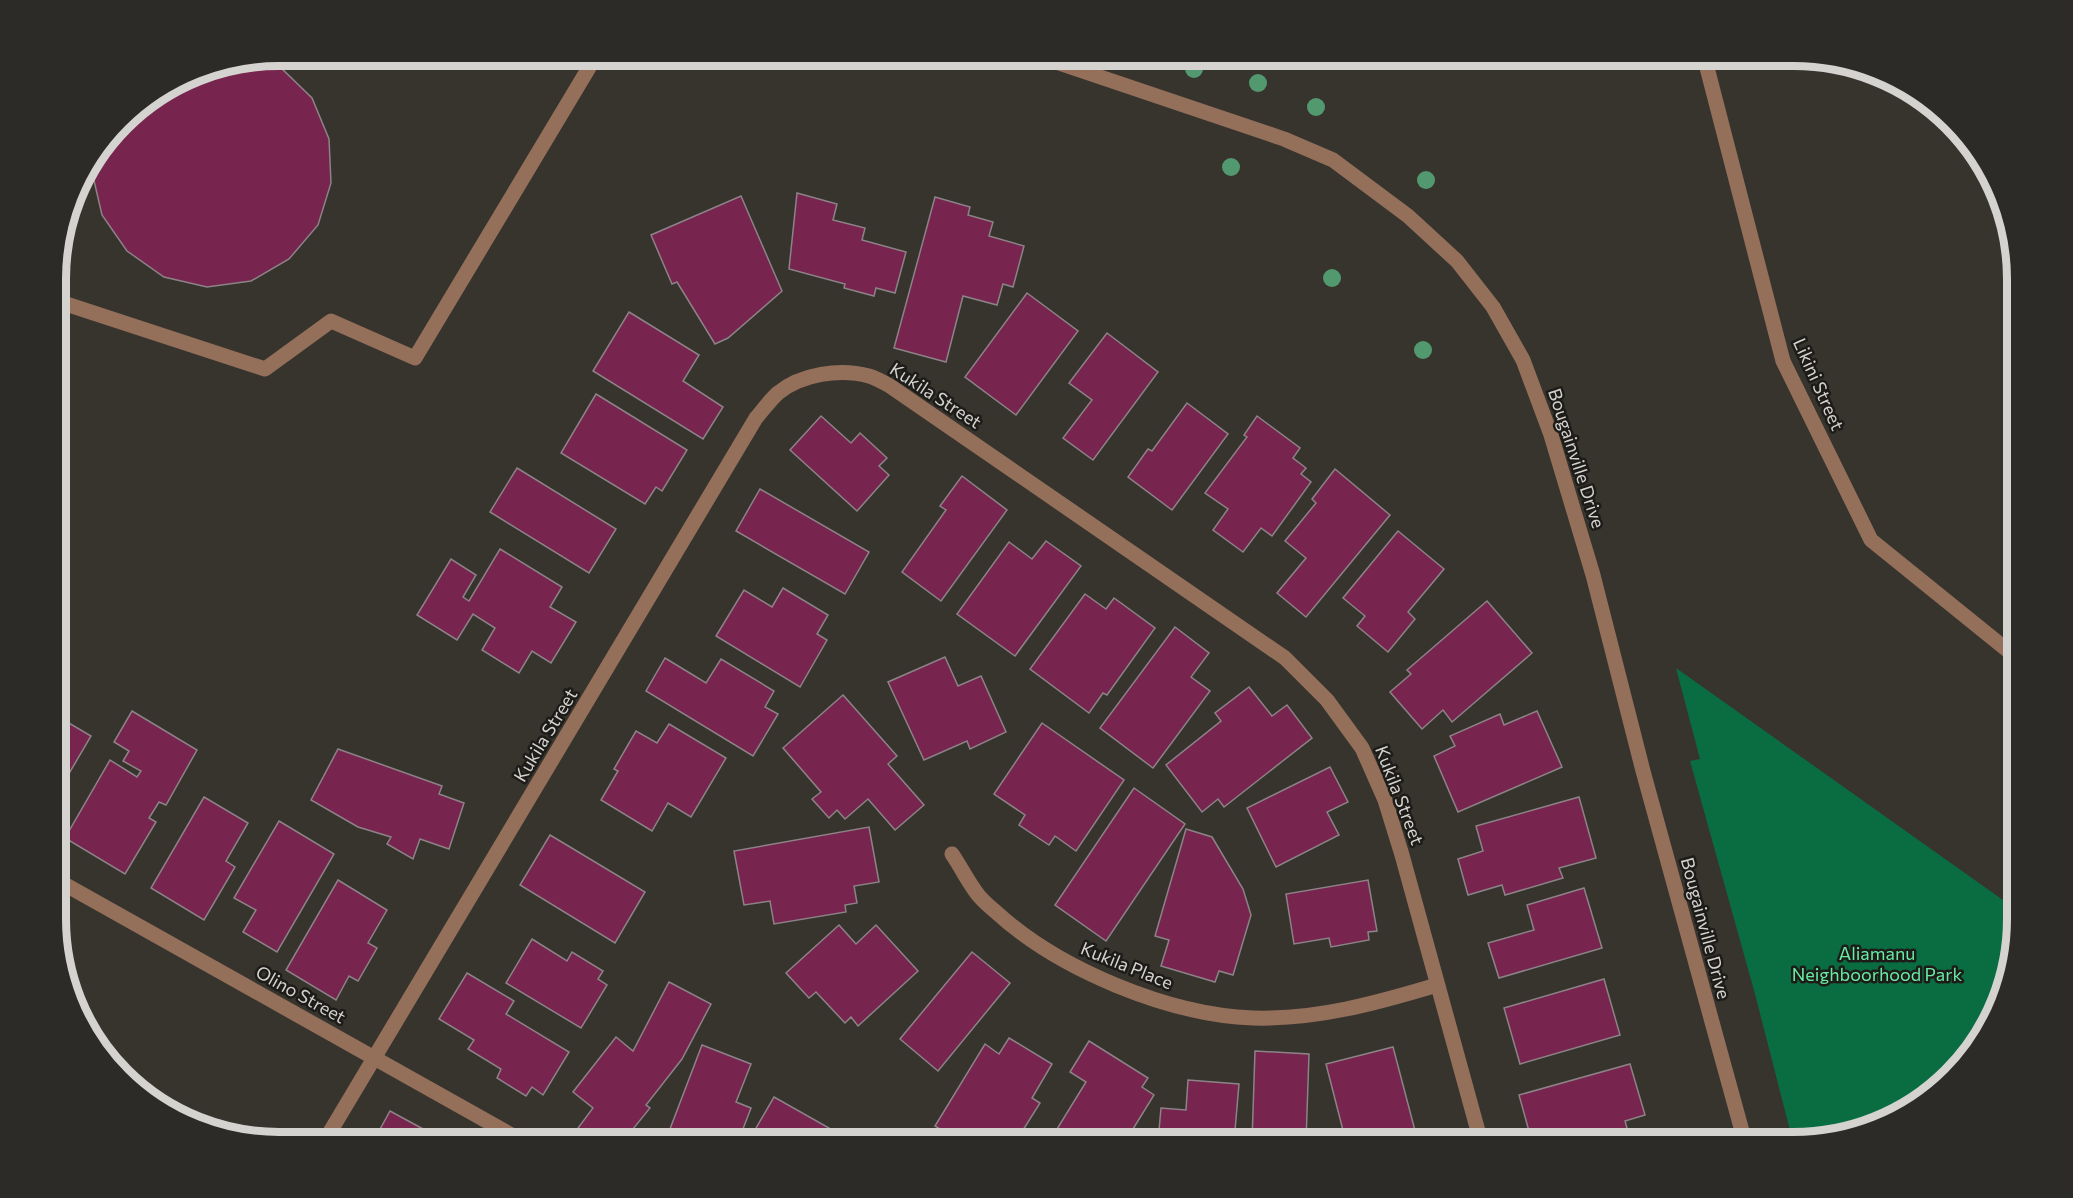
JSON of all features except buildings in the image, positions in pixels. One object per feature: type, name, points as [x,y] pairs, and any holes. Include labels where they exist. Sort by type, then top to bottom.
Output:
[{"type":"street","points":[[66,304],[265,369],[332,321],[415,358],[590,66]]},
{"type":"street","name":"Bougainville Drive","points":[[1068,66],[1284,139],[1333,160],[1407,216],[1457,261],[1493,307],[1523,360],[1551,435],[1593,575],[1643,771],[1742,1132]]},
{"type":"street","name":"Likini Street","points":[[1707,66],[1784,361],[1871,540],[2007,650]]},
{"type":"street","name":"Kukila Street","points":[[331,1132],[756,418],[779,392],[796,383],[814,376],[849,372],[870,376],[890,386],[1285,658],[1327,700],[1362,748],[1384,800],[1402,855],[1478,1132]]},
{"type":"street","name":"Kukila Place","points":[[952,854],[979,896],[1013,927],[1054,955],[1100,978],[1151,999],[1204,1012],[1253,1018],[1321,1013],[1375,1003],[1437,986]]},
{"type":"street","name":"Olino Street","points":[[66,885],[506,1132]]},
{"type":"green space","name":"Aliamanu Neighboorhood Park","points":[[1676,668],[2007,903],[2007,933],[2003,960],[1996,987],[1985,1013],[1963,1049],[1945,1070],[1924,1088],[1888,1110],[1849,1125],[1808,1132],[1790,1132],[1755,994],[1690,761],[1700,759]]}]
